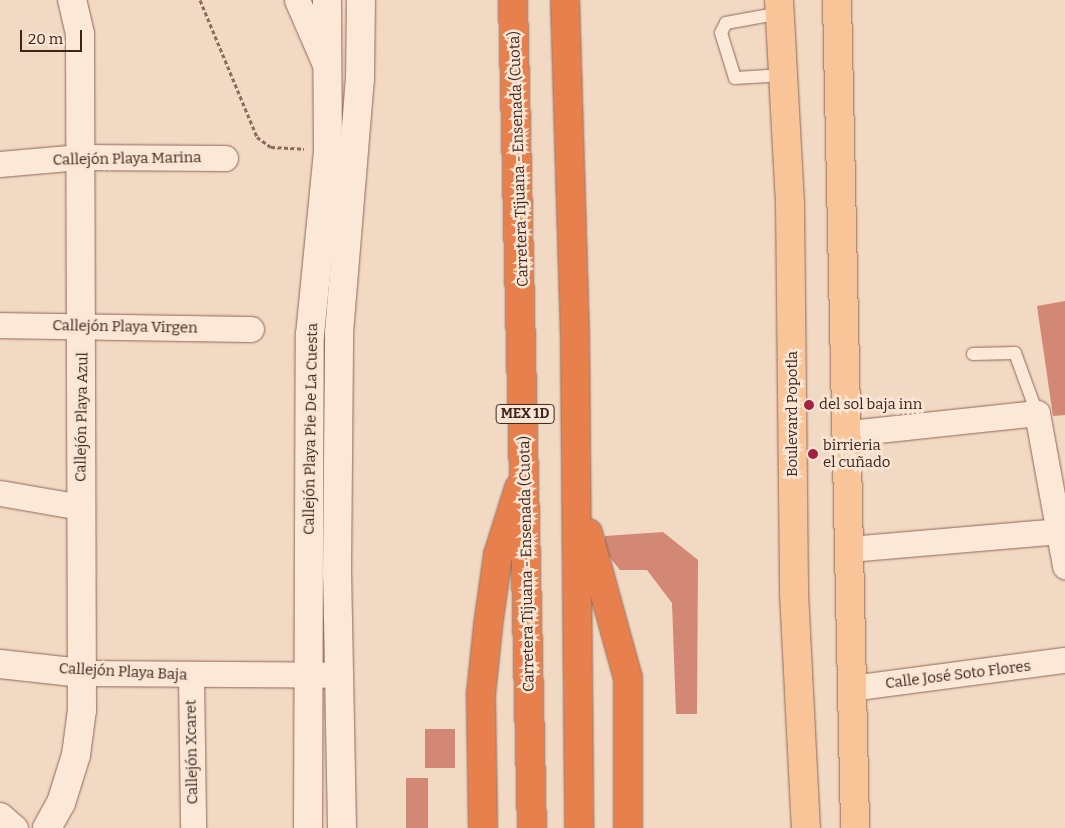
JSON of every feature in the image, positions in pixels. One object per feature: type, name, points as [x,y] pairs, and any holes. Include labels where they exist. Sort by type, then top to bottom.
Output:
[{"type":"highway","name":"Carretera Tijuana - Ensenada (Cuota)","points":[[513,0],[532,828]]},
{"type":"highway","name":"MEX 1D","points":[[565,0],[575,474],[579,828]]},
{"type":"highway","points":[[483,828],[481,694],[488,626],[498,555],[525,468]]},
{"type":"highway","points":[[575,474],[596,567],[628,678],[628,828]]},
{"type":"main road","name":"Callejón Playa Azul","points":[[47,828],[60,803],[76,755],[82,673],[83,326],[80,34],[72,0]]},
{"type":"main road","name":"Callejón Playa Pie De La Cuesta","points":[[308,828],[310,335],[328,151],[329,74],[327,0]]},
{"type":"main road","name":"Callejón Playa Pie De La Cuesta","points":[[342,828],[339,675],[339,333],[360,79],[361,0]]},
{"type":"main road","points":[[837,0],[850,433],[851,688],[855,828]]},
{"type":"main road","name":"Boulevard Popotla","points":[[780,6],[790,203],[794,593],[806,828]]},
{"type":"main road","name":"Callejón Playa Baja","points":[[0,664],[82,673]]},
{"type":"street","points":[[297,0],[329,74]]},
{"type":"street","name":"Callejón Playa Marina","points":[[0,164],[80,157],[225,158]]},
{"type":"street","name":"Callejón Playa Virgen","points":[[0,325],[251,329]]},
{"type":"street","points":[[850,433],[1037,413],[1062,531],[1065,566]]},
{"type":"street","points":[[0,493],[81,507]]},
{"type":"street","points":[[850,549],[1062,531]]},
{"type":"street","name":"Calle José Soto Flores","points":[[851,688],[1065,660]]},
{"type":"street","name":"Callejón Playa Baja","points":[[82,673],[247,677],[339,675]]},
{"type":"street","name":"Callejón Xcaret","points":[[192,676],[193,828]]},
{"type":"street","points":[[0,815],[15,828]]},
{"type":"lane","points":[[780,6],[726,23],[721,33],[730,74],[735,78],[784,75]]},
{"type":"lane","points":[[973,354],[1015,352],[1037,413]]},
{"type":"path","points":[[200,0],[257,137],[271,147],[328,151]]},
{"type":"building","points":[[1065,301],[1065,415],[1053,416],[1037,306]]},
{"type":"building","points":[[663,532],[698,560],[697,714],[676,714],[672,603],[647,570],[620,570],[603,549],[605,536]]},
{"type":"building","points":[[425,729],[455,729],[455,768],[425,768]]},
{"type":"building","points":[[406,778],[428,778],[428,828],[406,828]]},
{"type":"place","name":"del sol baja inn","points":[[809,405]]},
{"type":"place","name":"birrieria el cuñado","points":[[813,454]]}]
